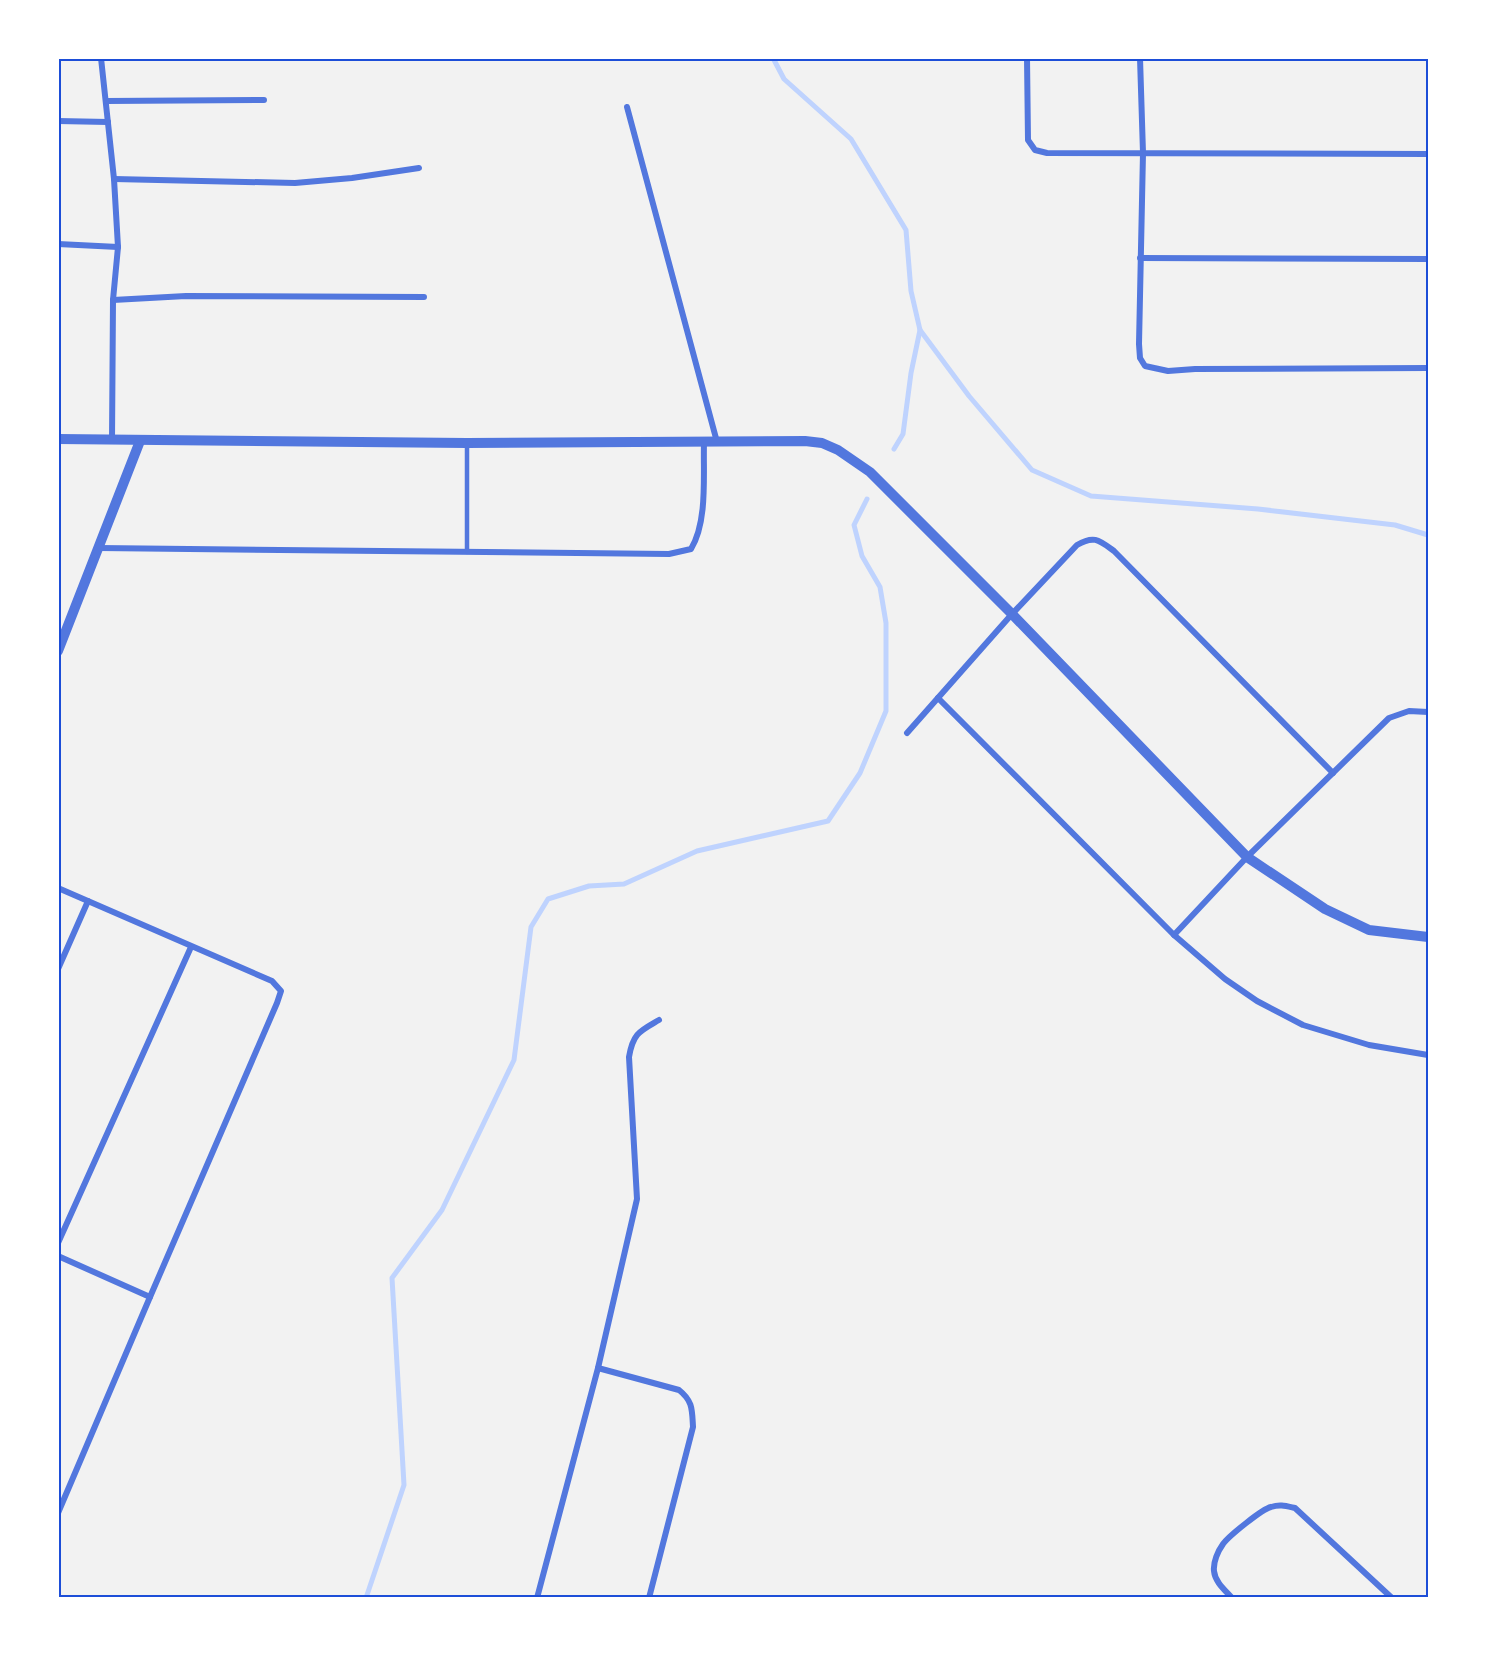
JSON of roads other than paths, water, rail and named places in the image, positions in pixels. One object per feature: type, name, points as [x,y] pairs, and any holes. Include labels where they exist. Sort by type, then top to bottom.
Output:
[{"type":"street","points":[[101,58],[114,179],[118,247],[113,300],[112,440]]},
{"type":"street","points":[[1028,58],[1028,140],[1035,150],[1047,153],[1428,154]]},
{"type":"street","points":[[1140,58],[1143,153],[1140,358],[1144,366],[1168,371],[1428,368]]},
{"type":"street","points":[[106,101],[264,100]]},
{"type":"street","points":[[627,107],[717,442]]},
{"type":"street","points":[[58,121],[108,122]]},
{"type":"street","points":[[114,179],[295,183],[419,168]]},
{"type":"street","points":[[58,243],[118,247]]},
{"type":"street","points":[[1140,258],[1428,259]]},
{"type":"street","points":[[113,300],[186,296],[424,297]]},
{"type":"street","points":[[58,439],[467,443],[805,441],[822,443],[838,450],[870,472],[1012,614],[1247,857],[1325,909],[1370,930],[1428,937]]},
{"type":"street","points":[[58,651],[140,441]]},
{"type":"street","points":[[99,548],[669,554],[691,549],[698,537],[704,442]]},
{"type":"street","points":[[907,733],[1012,614],[1077,545],[1087,539],[1094,539],[1114,551],[1133,573],[1333,773]]},
{"type":"street","points":[[938,698],[1174,936],[1225,979],[1257,1001],[1303,1025],[1369,1045],[1428,1055]]},
{"type":"street","points":[[1174,936],[1247,857],[1389,718],[1409,711],[1428,712]]},
{"type":"street","points":[[58,888],[272,981],[281,991],[278,1003],[58,1513]]},
{"type":"street","points":[[58,969],[88,901]]},
{"type":"street","points":[[58,1243],[191,947]]},
{"type":"street","points":[[537,1598],[598,1368],[637,1199],[629,1057],[631,1043],[638,1033],[660,1020]]},
{"type":"street","points":[[58,1256],[150,1297]]},
{"type":"street","points":[[598,1368],[679,1390],[687,1397],[692,1408],[693,1427],[649,1598]]},
{"type":"street","points":[[1232,1598],[1216,1581],[1215,1559],[1224,1543],[1245,1525],[1270,1507],[1281,1505],[1294,1508],[1392,1598]]},
{"type":"lane","points":[[467,443],[467,552]]},
{"type":"waterway","points":[[773,58],[784,79],[851,139],[906,230],[911,291],[920,330],[911,373],[903,434],[894,449]]},
{"type":"waterway","points":[[920,330],[969,396],[1032,470],[1091,496],[1258,509],[1395,525],[1428,535]]},
{"type":"waterway","points":[[366,1598],[404,1485],[392,1278],[442,1210],[514,1060],[531,927],[548,899],[589,886],[624,884],[697,851],[828,821],[860,773],[886,711],[886,623],[880,587],[862,556],[854,525],[867,499]]}]
